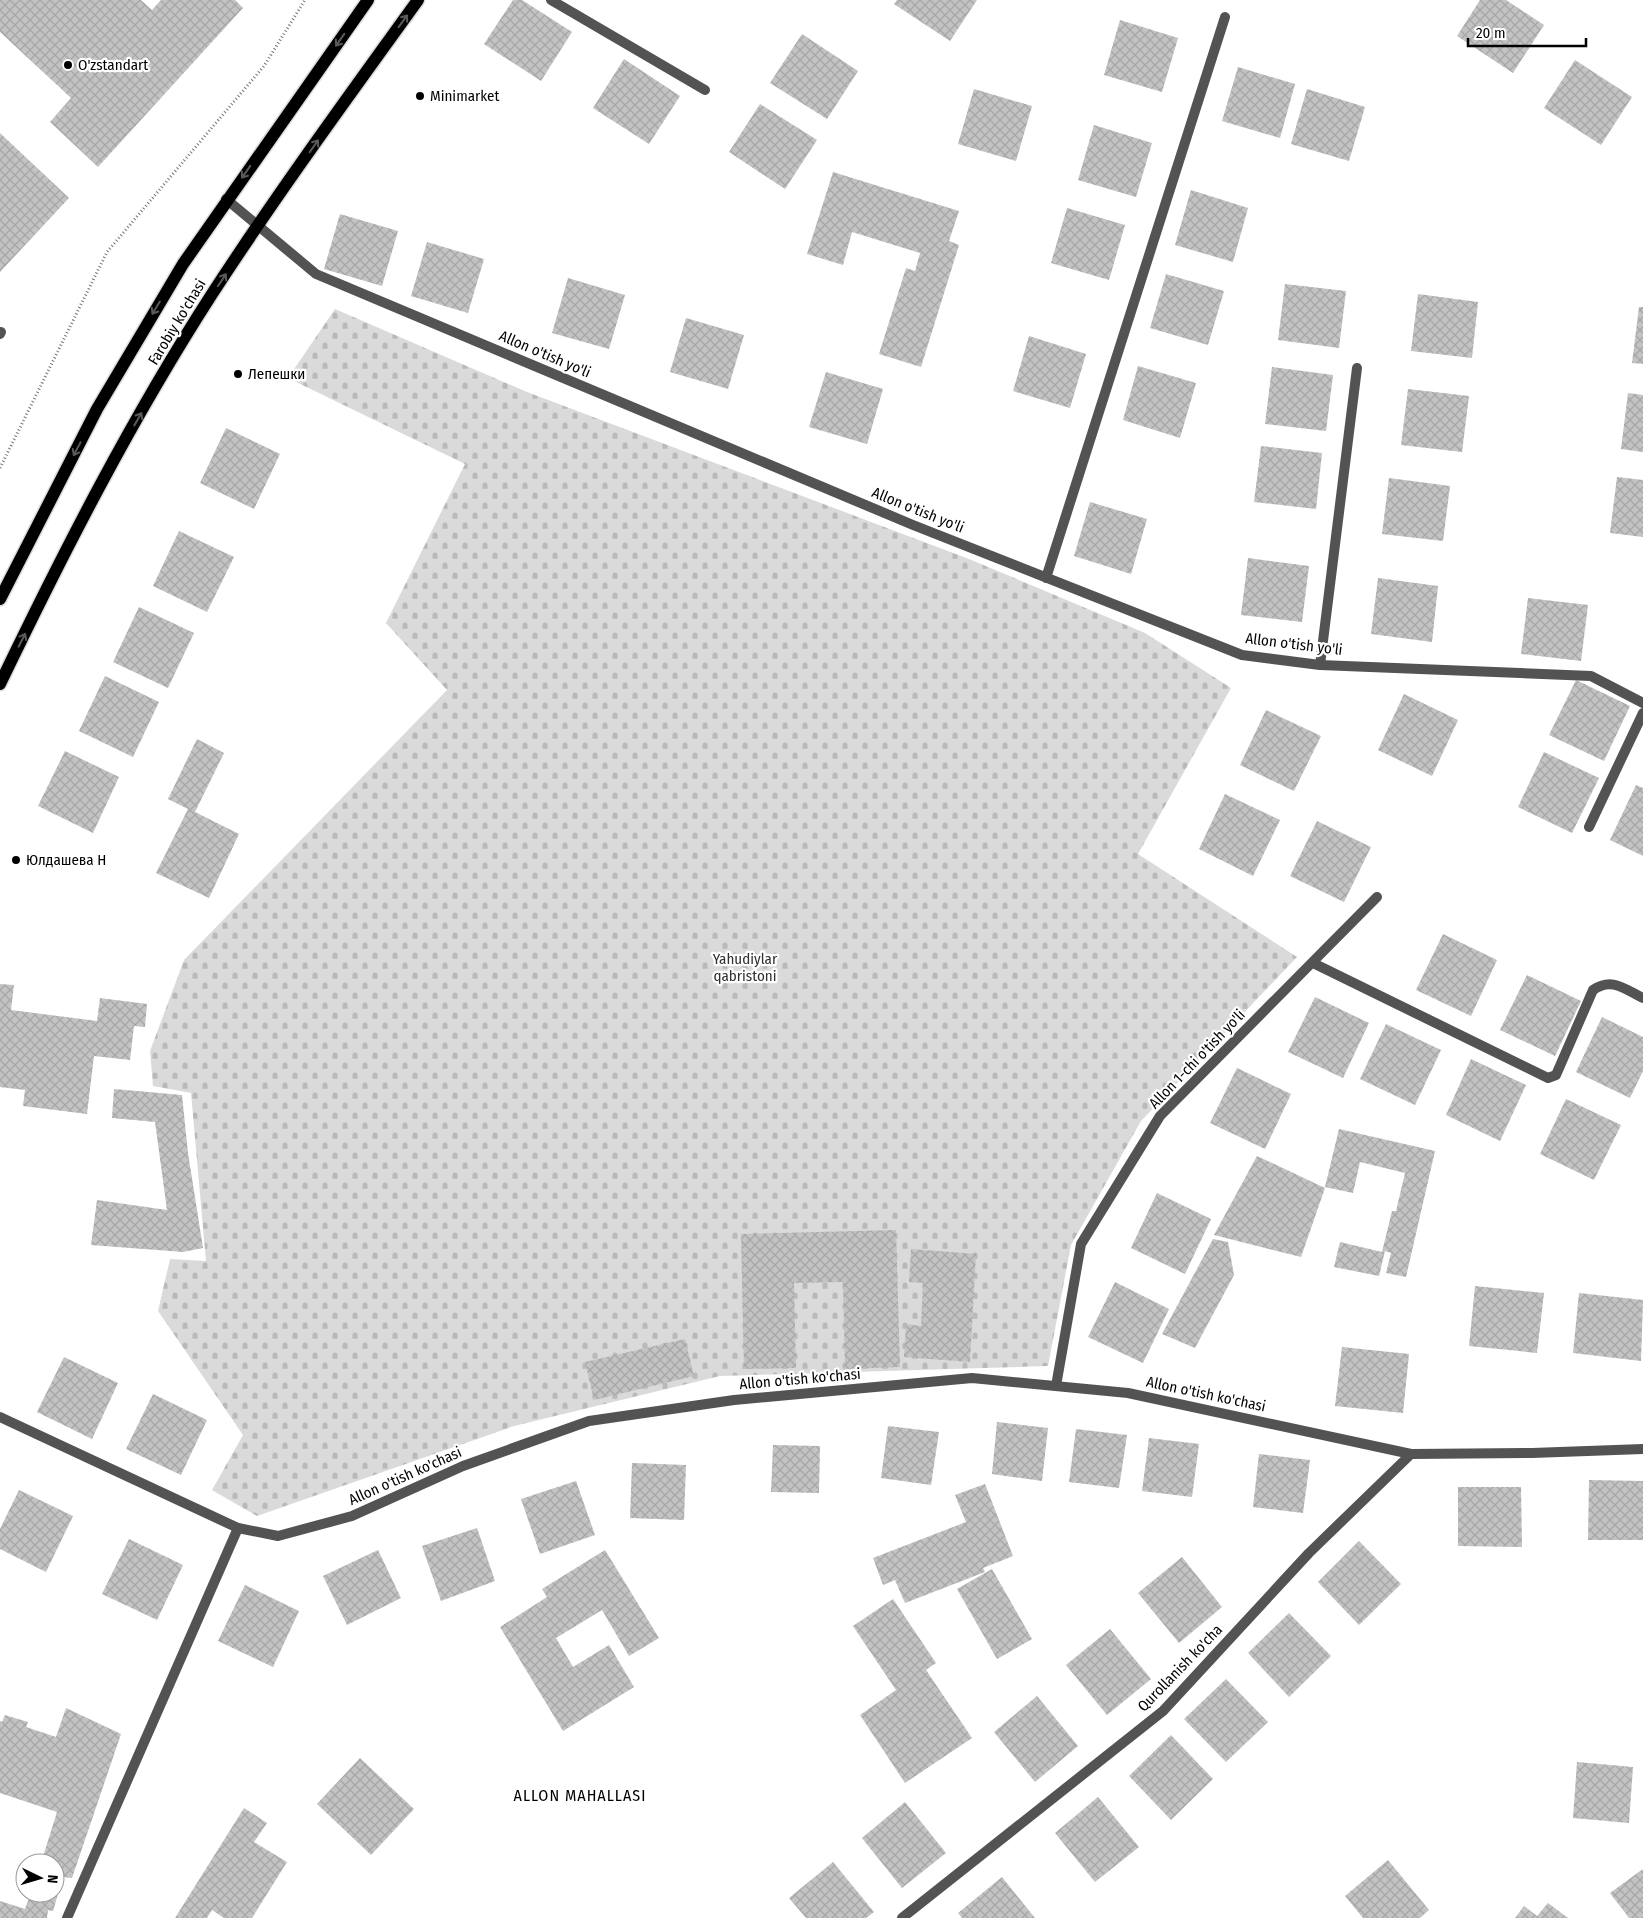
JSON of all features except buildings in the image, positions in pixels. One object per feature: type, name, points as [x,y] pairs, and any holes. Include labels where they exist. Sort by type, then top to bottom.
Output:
[{"type":"main road","name":"Farobiy ko'chasi","points":[[0,599],[75,452],[131,350],[182,264],[368,0]]},
{"type":"main road","name":"Farobiy ko'chasi","points":[[0,684],[127,438],[202,312],[258,226],[418,0]]},
{"type":"street","points":[[551,0],[705,90]]},
{"type":"street","points":[[1046,578],[1225,17]]},
{"type":"street","name":"Allon o'tish yo'li","points":[[226,199],[316,274],[913,525],[1242,655],[1320,665],[1590,676],[1643,703]]},
{"type":"street","points":[[1320,665],[1357,368]]},
{"type":"street","points":[[1589,827],[1643,713]]},
{"type":"street","name":"Allon 1-chi o'tish yo'li","points":[[1056,1386],[1081,1244],[1160,1116],[1377,897]]},
{"type":"street","points":[[1313,963],[1548,1078],[1556,1075],[1593,990],[1602,984],[1614,984],[1643,998]]},
{"type":"street","name":"Allon o'tish ko'chasi","points":[[0,1417],[238,1528],[278,1536],[352,1516],[463,1466],[590,1421],[734,1400],[972,1378],[1128,1393],[1411,1454],[1532,1453],[1643,1449]]},
{"type":"street","name":"Qurollanish ko'cha","points":[[902,1918],[1163,1711],[1309,1553],[1411,1454]]},
{"type":"street","points":[[67,1918],[238,1528]]},
{"type":"path","points":[[0,468],[107,252],[264,66],[305,0]]},
{"type":"green space","name":"Yahudiylar qabristoni","points":[[335,309],[527,392],[969,559],[1145,633],[1231,688],[1138,854],[1297,957],[1141,1121],[1071,1245],[1048,1366],[720,1376],[514,1426],[257,1516],[212,1490],[243,1435],[158,1311],[170,1259],[206,1261],[191,1093],[153,1086],[150,1051],[184,960],[447,690],[386,623],[465,464],[288,378]]},
{"type":"place","name":"O'zstandart","points":[[68,65]]},
{"type":"place","name":"Minimarket","points":[[420,96]]},
{"type":"place","name":"Лепешки","points":[[238,374]]},
{"type":"place","name":"Юлдашева Н","points":[[16,860]]},
{"type":"district","name":"ALLON MAHALLASI","points":[[580,1795]]}]
